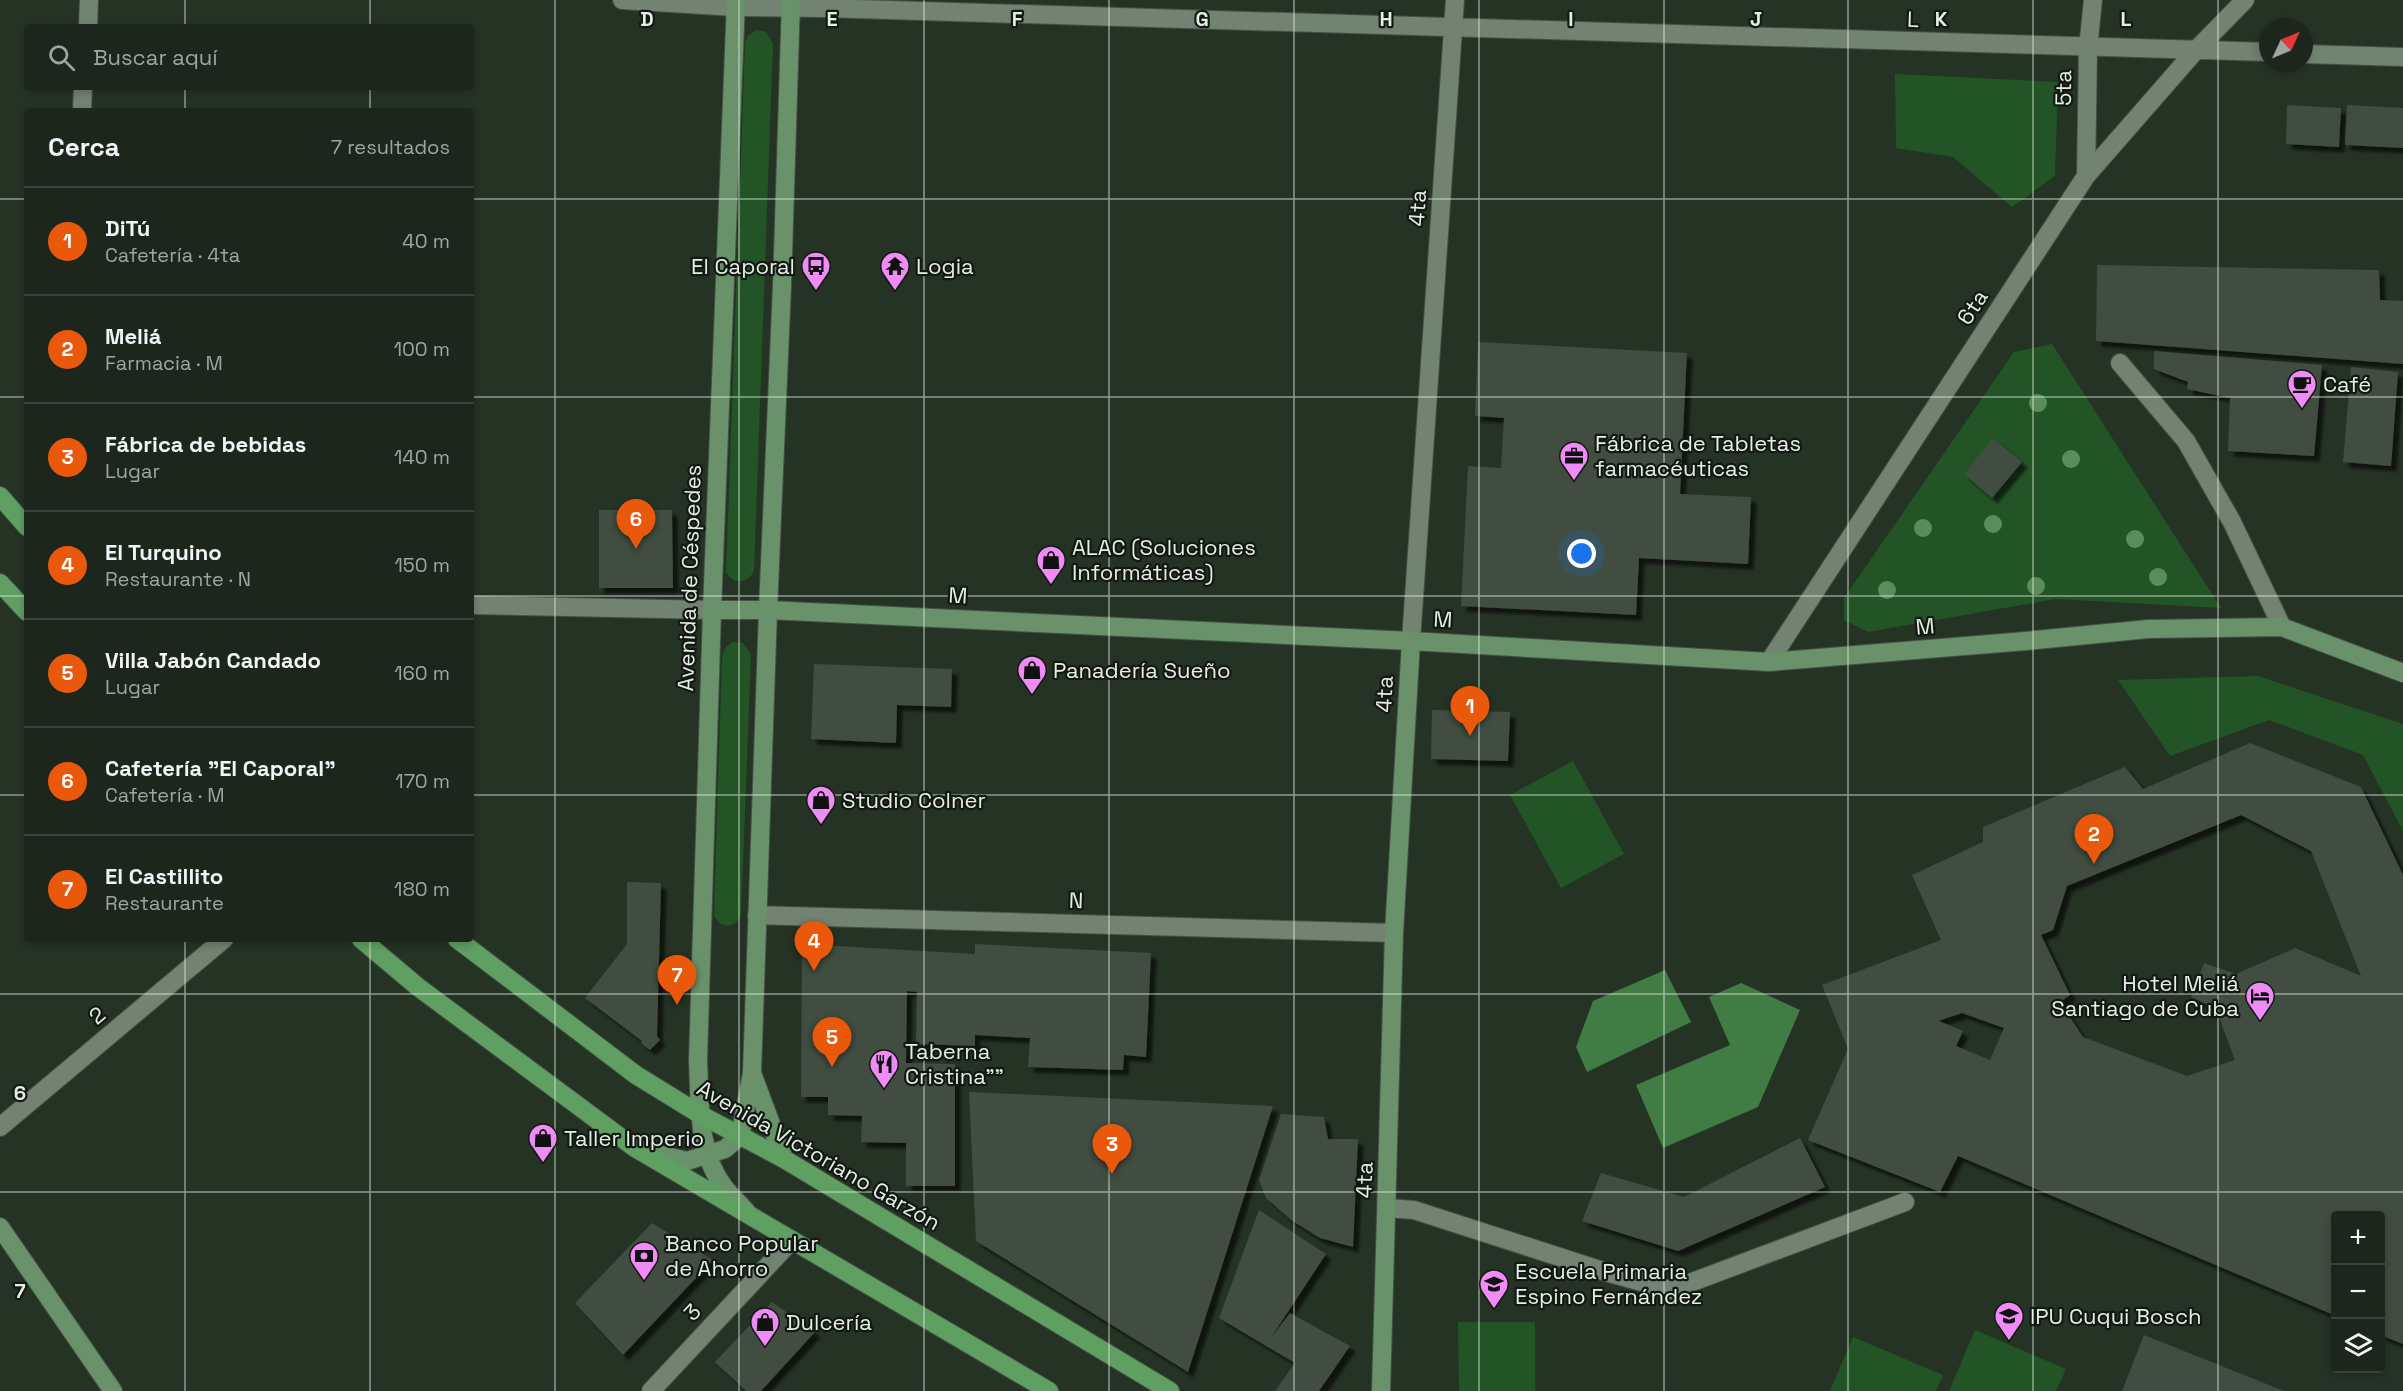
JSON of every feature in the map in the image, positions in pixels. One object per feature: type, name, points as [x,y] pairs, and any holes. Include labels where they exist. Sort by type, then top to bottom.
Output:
[{"type":"main road","points":[[0,496],[24,524]]},
{"type":"main road","points":[[0,583],[24,609]]},
{"type":"main road","points":[[365,942],[418,987],[635,1148],[1049,1391]]},
{"type":"main road","name":"Avenida Victoriano Garzón","points":[[461,942],[636,1075],[701,1115],[783,1159],[1170,1391]]},
{"type":"street","points":[[88,24],[89,0]]},
{"type":"street","name":"L","points":[[622,0],[791,3],[1454,28],[2259,52]]},
{"type":"street","name":"4ta","points":[[1381,1391],[1394,933],[1411,641],[1455,0]]},
{"type":"street","name":"5ta","points":[[2086,176],[2088,48],[2092,0]]},
{"type":"street","name":"6ta","points":[[1769,662],[2086,176],[2196,50],[2245,0]]},
{"type":"street","name":"Avenida de Céspedes","points":[[736,3],[712,610],[698,1060],[702,1134],[709,1156],[723,1186],[748,1213]]},
{"type":"street","points":[[635,1148],[687,1161],[709,1156],[725,1149],[740,1136],[752,1073],[791,3]]},
{"type":"street","points":[[2313,54],[2403,57]]},
{"type":"street","points":[[82,108],[84,90]]},
{"type":"street","points":[[2120,363],[2186,441],[2232,522],[2282,627]]},
{"type":"street","name":"M","points":[[474,605],[768,610],[1411,641],[1769,662],[2148,629],[2282,627],[2403,674]]},
{"type":"street","name":"N","points":[[757,915],[1394,933]]},
{"type":"street","name":"2","points":[[0,1127],[220,942]]},
{"type":"street","points":[[752,1073],[783,1159]]},
{"type":"street","points":[[1387,1208],[1414,1210],[1606,1272],[1671,1290],[1905,1202]]},
{"type":"street","points":[[0,1227],[113,1391]]},
{"type":"street","name":"3","points":[[651,1391],[792,1240]]},
{"type":"shaded area","points":[[757,30],[766,32],[773,43],[754,571],[748,578],[737,581],[726,572],[745,44],[748,35]]},
{"type":"shaded area","points":[[1895,74],[2058,82],[2055,176],[2012,207],[1953,157],[1896,148]]},
{"type":"shaded area","points":[[2052,344],[2221,608],[2056,599],[1868,632],[1844,620],[1844,598],[2014,352]]},
{"type":"shaded area","points":[[733,642],[743,643],[751,654],[741,915],[735,923],[728,926],[721,924],[714,916],[722,656],[726,647]]},
{"type":"shaded area","points":[[2258,676],[2403,724],[2403,831],[2363,755],[2269,720],[2170,756],[2118,680]]},
{"type":"shaded area","points":[[1573,761],[1624,854],[1561,888],[1510,795]]},
{"type":"shaded area","points":[[1665,970],[1691,1022],[1587,1072],[1576,1047],[1593,1001]]},
{"type":"shaded area","points":[[1741,983],[1800,1010],[1758,1107],[1663,1148],[1636,1085],[1730,1045],[1709,997]]},
{"type":"shaded area","points":[[1458,1322],[1535,1322],[1535,1391],[1459,1391]]},
{"type":"shaded area","points":[[1975,1330],[2066,1369],[2056,1391],[1949,1391]]},
{"type":"shaded area","points":[[1853,1337],[1943,1375],[1936,1391],[1830,1391]]},
{"type":"building","points":[[2287,105],[2341,108],[2339,147],[2286,144]]},
{"type":"building","points":[[2347,105],[2403,108],[2403,148],[2345,145]]},
{"type":"building","points":[[2097,265],[2379,270],[2380,300],[2403,301],[2403,364],[2096,341]]},
{"type":"building","name":"Fábrica de Tabletas farmacéuticas","points":[[1478,342],[1687,353],[1680,494],[1751,497],[1748,564],[1639,558],[1636,615],[1461,606],[1468,466],[1501,468],[1504,418],[1475,416]]},
{"type":"building","points":[[2154,351],[2322,365],[2314,456],[2228,451],[2230,398],[2187,389],[2188,382],[2154,369]]},
{"type":"building","points":[[2351,367],[2398,372],[2391,466],[2343,462]]},
{"type":"building","points":[[1993,438],[2022,462],[1992,498],[1964,474]]},
{"type":"building","points":[[599,510],[672,510],[673,588],[599,588]]},
{"type":"building","points":[[814,664],[952,669],[951,707],[897,705],[896,743],[811,739]]},
{"type":"building","points":[[1432,710],[1510,712],[1508,761],[1431,759]]},
{"type":"building","points":[[2250,743],[2361,787],[2403,875],[2403,1344],[2385,1337],[2385,1211],[2331,1211],[2331,1314],[1958,1156],[1940,1192],[1808,1140],[1848,1049],[1822,985],[1941,940],[1912,875],[1983,842],[1983,827],[2125,767],[2143,789]],"holes":[[[2241,815],[2311,851],[2361,976],[2295,948],[2236,974],[2204,963],[2191,997],[2216,1009],[2235,1060],[2187,1076],[2083,1037],[2060,1002],[2070,995],[2041,935],[2053,930],[2067,886]],[[1962,1013],[2004,1028],[1990,1060],[1956,1046],[1963,1031],[1939,1021],[1932,1023]]]},
{"type":"building","points":[[627,882],[661,883],[657,1036],[660,1040],[650,1050],[641,1043],[642,1041],[585,998],[627,944]]},
{"type":"building","points":[[802,944],[975,954],[975,944],[1151,953],[1146,1057],[1124,1055],[1123,1070],[1028,1067],[1030,1038],[975,1035],[975,1046],[916,1044],[917,992],[907,991],[906,1063],[955,1064],[955,1186],[906,1186],[906,1143],[861,1142],[862,1116],[828,1115],[828,1097],[801,1097]]},
{"type":"building","points":[[969,1092],[1273,1106],[1188,1372],[976,1241]]},
{"type":"building","points":[[1281,1114],[1324,1117],[1328,1139],[1358,1139],[1353,1247],[1320,1238],[1291,1220],[1266,1198],[1259,1180]]},
{"type":"building","points":[[1800,1138],[1825,1187],[1678,1251],[1582,1221],[1601,1173],[1684,1197]]},
{"type":"building","points":[[1259,1210],[1326,1254],[1270,1339],[1290,1313],[1350,1346],[1319,1391],[1275,1391],[1295,1363],[1219,1318]]},
{"type":"building","name":"Banco Popular de Ahorro","points":[[652,1223],[713,1260],[623,1355],[575,1303]]},
{"type":"building","name":"Dulcería","points":[[772,1302],[815,1332],[761,1391],[746,1391],[715,1362]]},
{"type":"building","points":[[2144,1335],[2284,1391],[2122,1391]]},
{"type":"place","name":"El Caporal","points":[[816,292]]},
{"type":"place","name":"Logia","points":[[895,292]]},
{"type":"place","name":"Café","points":[[2302,410]]},
{"type":"place","name":"Fábrica de Tabletas farmacéuticas","points":[[1574,482]]},
{"type":"place","name":"Cafetería \"El Caporal\"","points":[[636,549]]},
{"type":"place","name":"ALAC (Soluciones Informáticas)","points":[[1051,586]]},
{"type":"place","name":"Panadería Sueño","points":[[1032,696]]},
{"type":"place","name":"DiTú","points":[[1470,736]]},
{"type":"place","name":"Studio Colner","points":[[821,826]]},
{"type":"place","name":"Meliá","points":[[2094,864]]},
{"type":"place","name":"El Turquino","points":[[814,971]]},
{"type":"place","name":"El Castillito","points":[[677,1005]]},
{"type":"place","name":"Hotel Meliá Santiago de Cuba","points":[[2260,1022]]},
{"type":"place","name":"Villa Jabón Candado","points":[[832,1067]]},
{"type":"place","name":"Taberna Cristina\"\"","points":[[884,1090]]},
{"type":"place","name":"Taller Imperio","points":[[543,1164]]},
{"type":"place","name":"Fábrica de bebidas","points":[[1112,1174]]},
{"type":"place","name":"Banco Popular de Ahorro","points":[[644,1282]]},
{"type":"place","name":"Escuela Primaria Espino Fernández","points":[[1494,1310]]},
{"type":"place","name":"IPU Cuqui Bosch","points":[[2009,1342]]},
{"type":"place","name":"Dulcería","points":[[765,1348]]}]
